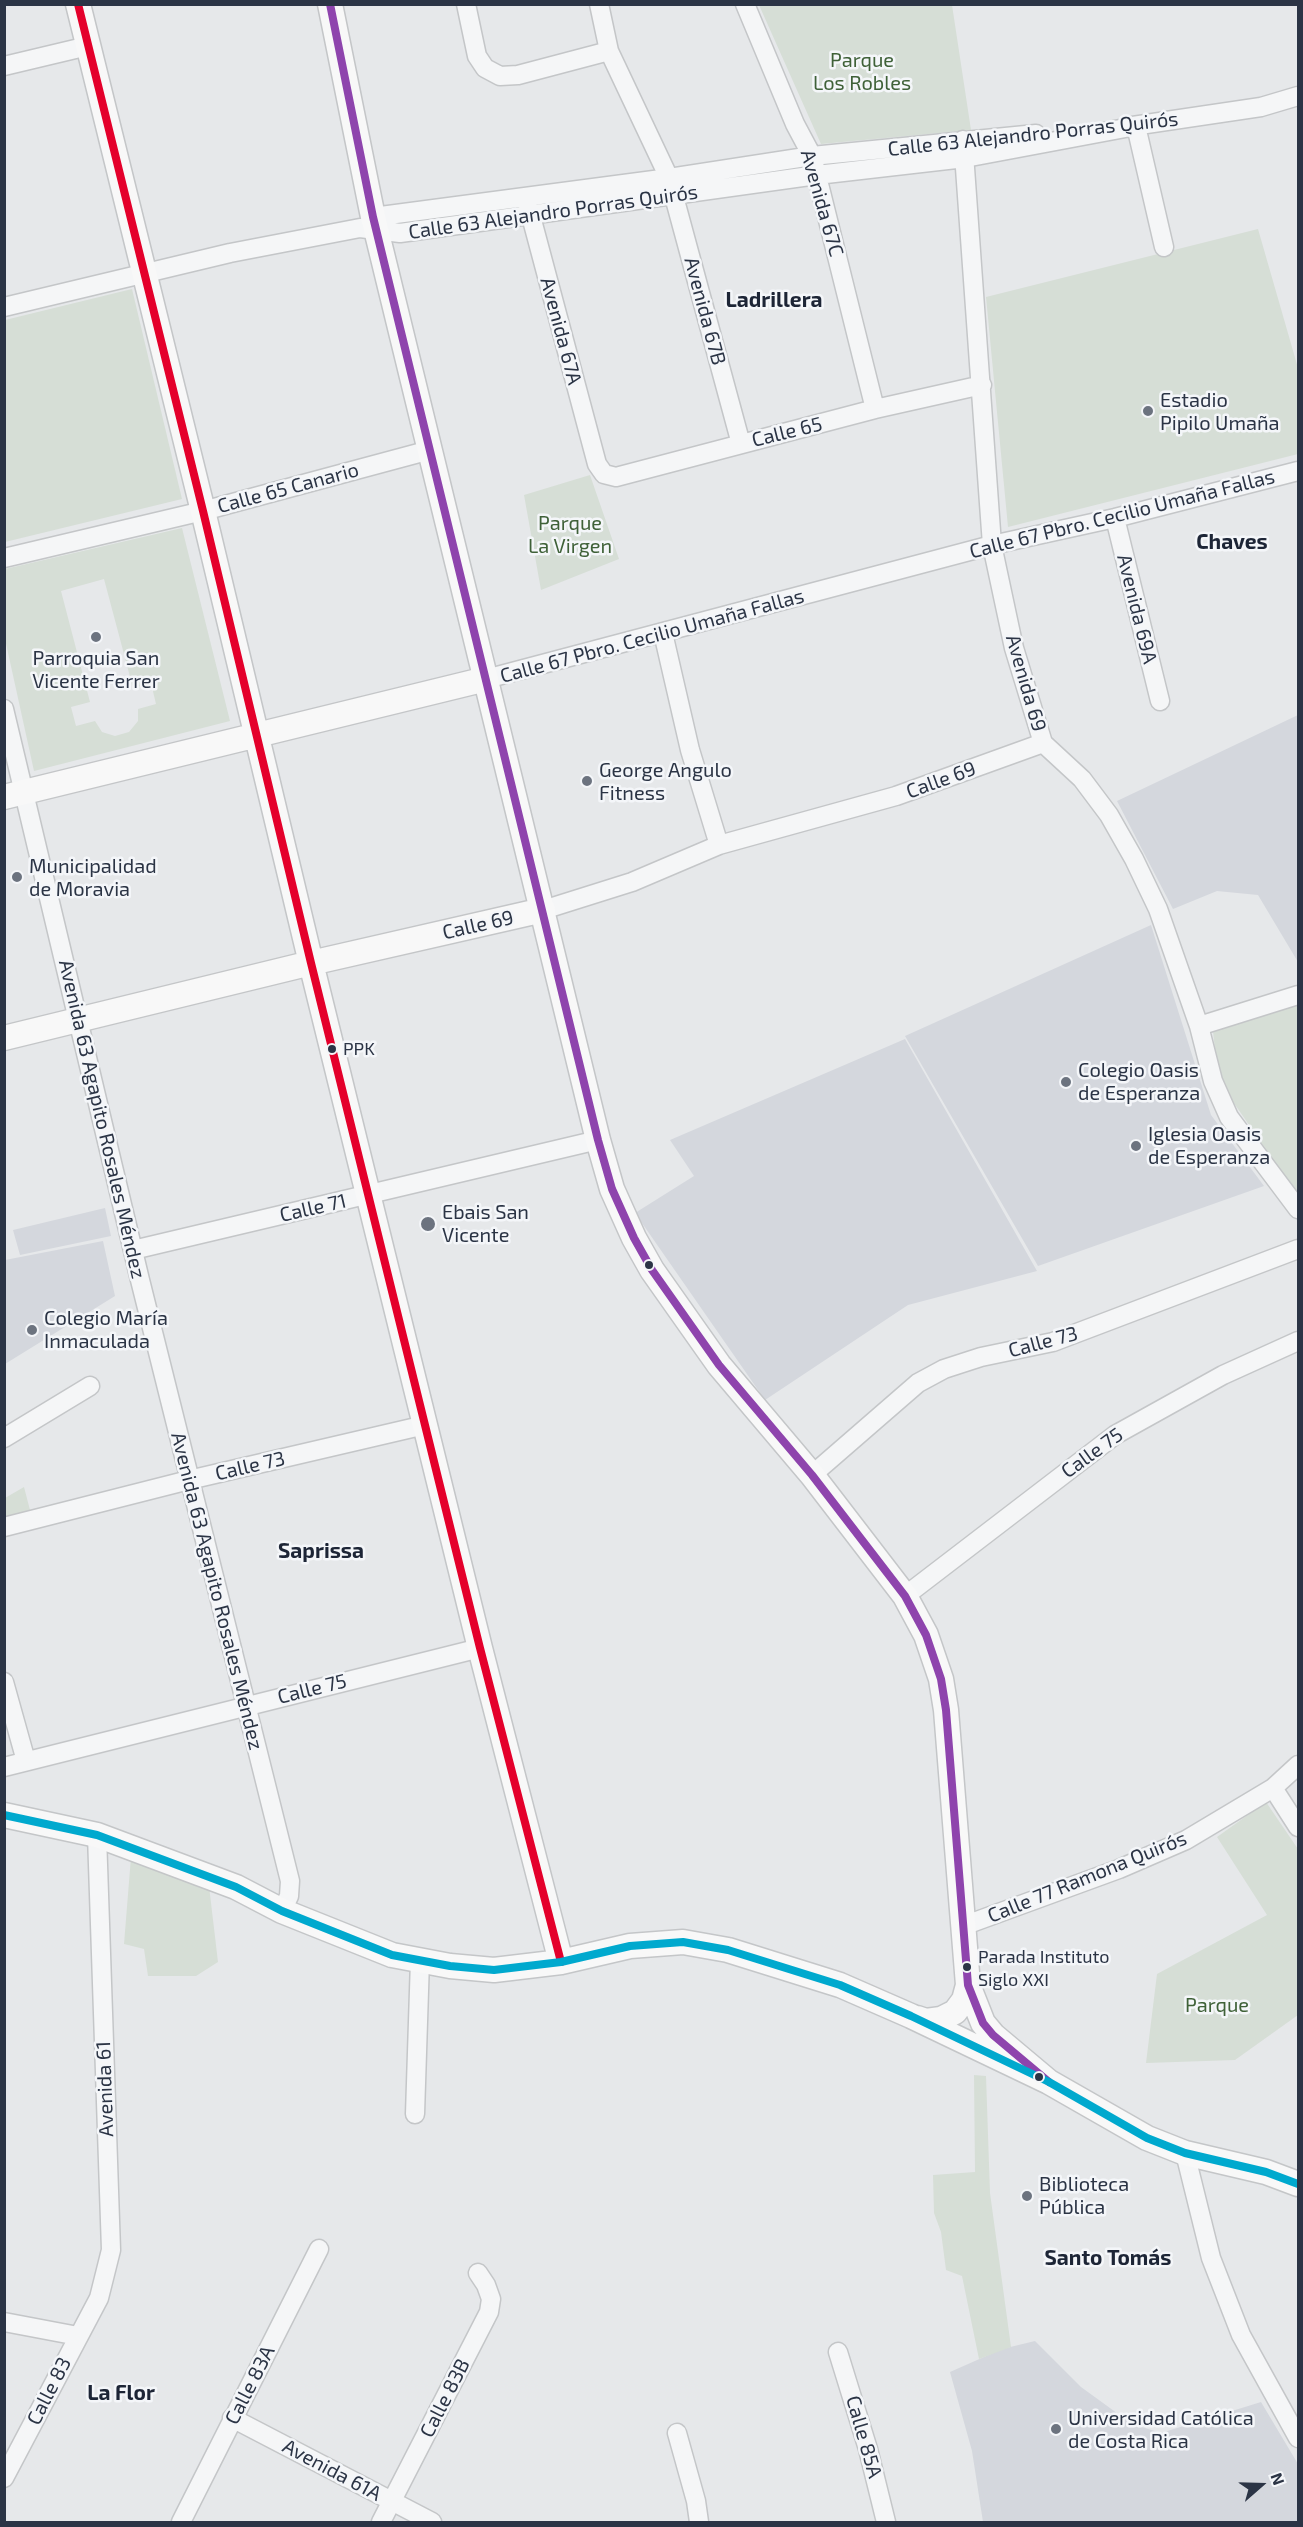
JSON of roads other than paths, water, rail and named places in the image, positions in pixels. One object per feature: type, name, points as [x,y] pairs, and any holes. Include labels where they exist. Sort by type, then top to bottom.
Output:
[{"type":"main road","points":[[78,4],[311,963],[480,1648],[561,1962]]},
{"type":"main road","points":[[330,4],[375,223],[612,1190],[652,1270],[719,1365],[812,1475],[905,1596],[926,1635],[941,1679],[946,1710],[968,1985],[983,2023],[993,2035],[1049,2082]]},
{"type":"main road","name":"Calle 67 Pbro. Cecilio Umaña Fallas","points":[[14,795],[486,679]]},
{"type":"main road","name":"Calle 69","points":[[4,1038],[311,963],[543,910]]},
{"type":"main road","points":[[4,1815],[97,1835],[236,1887],[282,1911],[392,1955],[494,1970],[561,1962],[630,1946],[683,1942],[728,1950],[840,1985],[911,2016],[1049,2082],[1147,2138],[1185,2153],[1266,2172],[1299,2184]]},
{"type":"main road","points":[[911,2016],[926,2021],[941,2019],[955,2012],[964,2000],[968,1985]]},
{"type":"street","points":[[466,4],[477,56],[485,68],[500,76],[518,75],[609,51]]},
{"type":"street","name":"Avenida 67B","points":[[599,4],[609,51],[672,187],[741,444]]},
{"type":"street","name":"Avenida 67C","points":[[745,4],[795,124],[812,156],[874,409]]},
{"type":"street","points":[[4,66],[88,46]]},
{"type":"street","name":"Calle 63 Alejandro Porras Quirós","points":[[4,307],[230,253],[360,228],[375,223],[526,197],[817,175],[964,149],[1261,107],[1299,96]]},
{"type":"street","points":[[1136,126],[1164,247]]},
{"type":"street","name":"Calle 63 Alejandro Porras Quirós","points":[[375,223],[400,233],[531,216],[812,156],[964,149]]},
{"type":"street","name":"Avenida 69","points":[[964,149],[992,545],[1014,648],[1043,743],[1082,779],[1108,815],[1134,859],[1158,909],[1199,1026],[1213,1081],[1229,1118],[1299,1209]]},
{"type":"street","name":"Avenida 67A","points":[[526,197],[597,464]]},
{"type":"street","name":"Calle 65","points":[[597,464],[604,474],[616,477],[874,409],[982,385]]},
{"type":"street","name":"Calle 65 Canario","points":[[4,558],[203,511],[430,450]]},
{"type":"street","name":"Calle 67 Pbro. Cecilio Umaña Fallas","points":[[486,679],[992,545],[1115,518],[1299,471]]},
{"type":"street","name":"Avenida 69A","points":[[1115,518],[1160,701]]},
{"type":"street","points":[[663,633],[690,750],[719,845]]},
{"type":"street","name":"Avenida 63 Agapito Rosales Méndez","points":[[4,709],[14,795],[78,1020],[189,1480],[290,1881],[290,1896],[282,1911]]},
{"type":"street","name":"Calle 69","points":[[543,910],[632,882],[719,845],[896,796],[1043,743]]},
{"type":"street","points":[[1199,1026],[1299,995]]},
{"type":"street","name":"Calle 71","points":[[133,1250],[598,1140]]},
{"type":"street","name":"Calle 73","points":[[812,1475],[918,1383],[944,1369],[981,1357],[1053,1342],[1299,1249]]},
{"type":"street","name":"Calle 75","points":[[905,1596],[1115,1435],[1223,1375],[1299,1341]]},
{"type":"street","points":[[4,1438],[90,1386]]},
{"type":"street","name":"Calle 73","points":[[4,1527],[189,1480],[425,1425]]},
{"type":"street","name":"Calle 75","points":[[4,1767],[480,1648]]},
{"type":"street","points":[[4,1682],[26,1761]]},
{"type":"street","name":"Calle 77 Ramona Quirós","points":[[963,1926],[1119,1869],[1186,1840],[1273,1788],[1299,1765]]},
{"type":"street","points":[[1273,1788],[1299,1827]]},
{"type":"street","name":"Avenida 61","points":[[78,2337],[99,2298],[111,2250],[97,1835]]},
{"type":"street","points":[[415,2114],[420,1960]]},
{"type":"street","points":[[1185,2153],[1211,2258],[1242,2336],[1299,2438]]},
{"type":"street","name":"Calle 83A","points":[[181,2523],[319,2248]]},
{"type":"street","name":"Calle 83B","points":[[381,2523],[489,2312],[490,2299],[486,2284],[478,2273]]},
{"type":"street","points":[[4,2322],[78,2337]]},
{"type":"street","name":"Calle 83","points":[[4,2478],[78,2337]]},
{"type":"street","name":"Calle 85A","points":[[838,2352],[868,2449],[886,2523]]},
{"type":"street","name":"Avenida 61A","points":[[232,2418],[432,2523]]},
{"type":"street","points":[[677,2433],[696,2502],[699,2523]]},
{"type":"place","name":"Estadio Pipilo Umaña","points":[[1148,411]]},
{"type":"place","name":"Parroquia San Vicente Ferrer","points":[[96,637]]},
{"type":"place","name":"George Angulo Fitness","points":[[587,781]]},
{"type":"place","name":"Municipalidad de Moravia","points":[[17,877]]},
{"type":"place","name":"PPK","points":[[332,1049]]},
{"type":"place","name":"Colegio Oasis de Esperanza","points":[[1066,1082]]},
{"type":"place","name":"Iglesia Oasis de Esperanza","points":[[1136,1146]]},
{"type":"place","name":"Ebais San Vicente","points":[[428,1224]]},
{"type":"place","name":"Colegio María Inmaculada","points":[[32,1330]]},
{"type":"place","name":"Parada Instituto Siglo XXI","points":[[967,1967]]},
{"type":"place","name":"Biblioteca Pública","points":[[1027,2196]]},
{"type":"place","name":"Universidad Católica de Costa Rica","points":[[1056,2429]]},
{"type":"district","name":"Ladrillera","points":[[774,300]]},
{"type":"district","name":"Chaves","points":[[1232,542]]},
{"type":"district","name":"Saprissa","points":[[321,1551]]},
{"type":"district","name":"Santo Tomás","points":[[1108,2258]]},
{"type":"district","name":"La Flor","points":[[121,2393]]},
{"type":"park label","name":"Parque Los Robles","points":[[862,72]]},
{"type":"park label","name":"Parque La Virgen","points":[[570,534]]},
{"type":"park label","name":"Parque","points":[[1217,2005]]}]
